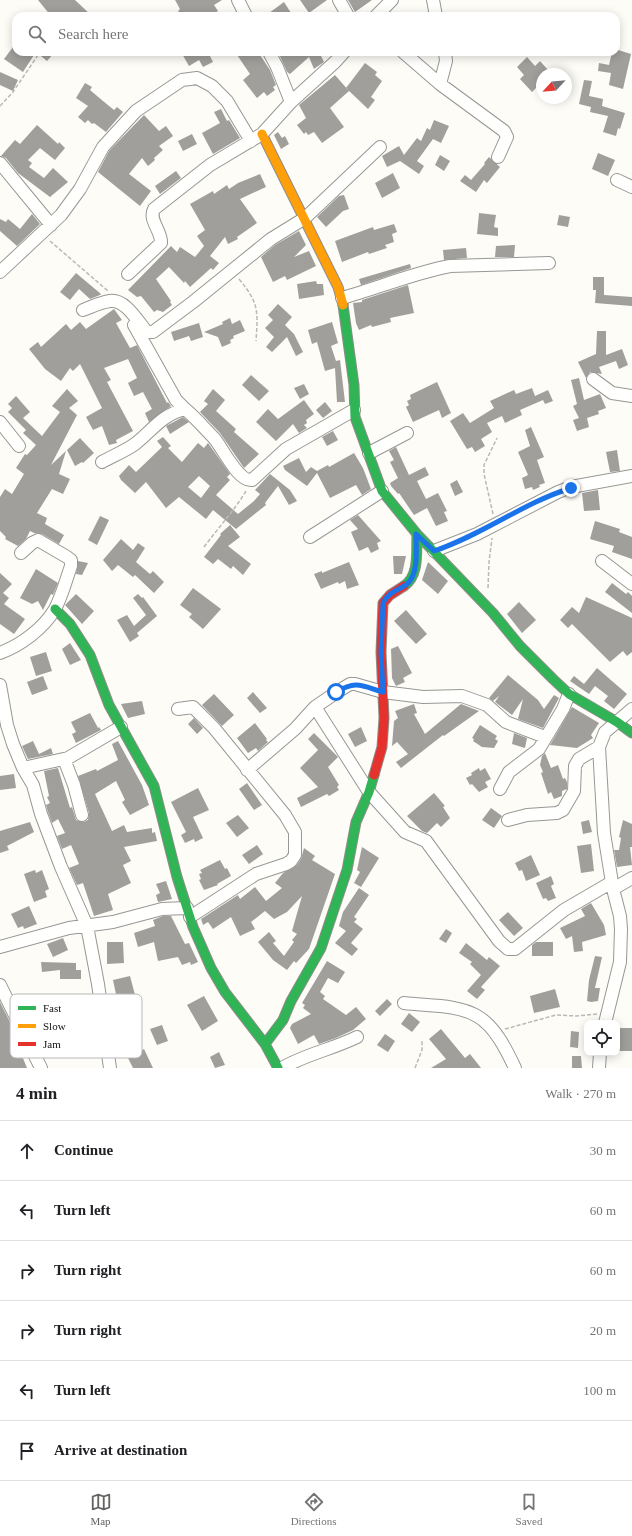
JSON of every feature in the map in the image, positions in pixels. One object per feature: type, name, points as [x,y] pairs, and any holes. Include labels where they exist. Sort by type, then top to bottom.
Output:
[{"type":"street","points":[[238,0],[244,12]]},
{"type":"street","points":[[339,0],[346,12]]},
{"type":"street","points":[[380,12],[392,0]]},
{"type":"street","points":[[432,0],[435,12]]},
{"type":"street","points":[[271,56],[291,102]]},
{"type":"street","points":[[128,274],[161,243],[161,237],[152,216],[154,209],[210,165],[262,134],[275,122],[291,102],[340,56]]},
{"type":"street","points":[[408,56],[440,84],[504,131],[507,137],[498,157]]},
{"type":"street","points":[[440,84],[446,61],[445,56]]},
{"type":"street","points":[[0,272],[51,225],[80,189],[103,147],[136,111],[182,80],[197,78],[212,86],[227,101],[251,141]]},
{"type":"street","points":[[262,134],[300,212],[305,218],[320,253],[332,272],[342,298],[354,385],[354,410],[357,423],[382,491],[416,534],[488,608],[520,646],[569,694],[617,722],[632,733]]},
{"type":"street","points":[[83,310],[110,300],[124,306],[133,314],[147,332],[153,332],[271,239],[305,218],[380,147]]},
{"type":"street","points":[[0,163],[51,225]]},
{"type":"street","points":[[617,180],[632,187]]},
{"type":"street","points":[[342,298],[434,269],[450,266],[549,263]]},
{"type":"street","points":[[124,306],[176,400],[214,438],[227,460],[245,479],[252,480],[286,449],[354,410]]},
{"type":"street","points":[[593,379],[612,393],[632,396]]},
{"type":"street","points":[[102,462],[132,445],[158,421],[185,409]]},
{"type":"street","points":[[0,422],[18,446]]},
{"type":"street","points":[[369,453],[407,433]]},
{"type":"street","points":[[434,551],[494,525],[558,492],[632,476]]},
{"type":"street","points":[[310,537],[382,491]]},
{"type":"street","points":[[265,1044],[283,1020],[289,1005],[321,948],[347,870],[356,822],[369,792],[382,747],[384,718],[381,652],[383,603],[386,598],[407,584],[413,576],[416,534]]},
{"type":"street","points":[[0,653],[19,644],[33,633],[55,609],[71,566],[70,560],[37,539],[21,553]]},
{"type":"street","points":[[602,561],[632,584]]},
{"type":"street","points":[[55,609],[70,624],[90,655],[109,705],[154,786],[168,847],[188,912],[211,968],[225,992],[265,1044],[278,1068]]},
{"type":"street","points":[[247,770],[295,729],[315,707],[350,684],[383,692],[423,697],[462,696],[487,705],[506,722],[545,737]]},
{"type":"street","points":[[0,685],[7,725],[23,768],[33,785],[41,814],[51,841],[87,926],[100,994]]},
{"type":"street","points":[[500,789],[509,772],[539,749],[563,709],[569,694]]},
{"type":"street","points":[[315,707],[369,792],[405,832],[426,841],[499,941],[512,950],[521,945],[564,910],[612,886],[632,878]]},
{"type":"street","points":[[0,958],[3,946],[70,928],[113,922],[167,908],[188,912],[256,874],[289,863],[295,854],[295,838],[292,825],[214,728],[194,708],[178,709]]},
{"type":"street","points":[[606,1018],[620,962],[620,916],[612,886],[604,833],[599,747],[605,732],[632,709]]},
{"type":"street","points":[[23,768],[64,759],[121,727]]},
{"type":"street","points":[[508,820],[527,815],[557,813],[562,810],[574,791],[575,766],[579,759],[599,747]]},
{"type":"street","points":[[64,759],[74,785],[82,815]]},
{"type":"street","points":[[0,985],[10,1005]]},
{"type":"street","points":[[404,1003],[460,1010],[471,1013],[483,1020],[494,1033],[508,1053],[516,1068]]},
{"type":"street","points":[[282,1068],[357,1037]]},
{"type":"street","points":[[599,1068],[600,1056]]},
{"type":"street","points":[[36,1058],[41,1068]]},
{"type":"street","points":[[109,1058],[110,1068]]},
{"type":"path","points":[[0,106],[13,92],[37,56]]},
{"type":"path","points":[[42,234],[124,306]]},
{"type":"path","points":[[232,270],[254,299],[258,320],[256,341]]},
{"type":"path","points":[[488,608],[489,562],[494,525],[492,503],[484,474],[484,466],[497,438]]},
{"type":"path","points":[[204,547],[224,520],[235,509],[252,480]]},
{"type":"path","points":[[494,1033],[556,1015],[606,1018]]},
{"type":"path","points":[[415,1068],[422,1050],[422,1041]]},
{"type":"building","points":[[38,0],[75,0],[88,12],[48,12]]},
{"type":"building","points":[[175,0],[222,0],[214,5],[218,11],[216,12],[179,12],[178,11],[180,9]]},
{"type":"building","points":[[300,0],[327,0],[310,12],[308,12]]},
{"type":"building","points":[[348,0],[372,0],[355,12]]},
{"type":"building","points":[[284,2],[290,12],[270,12]]},
{"type":"building","points":[[12,48],[12,56],[33,56],[23,72],[4,59]]},
{"type":"building","points":[[620,51],[631,54],[623,89],[609,85],[611,73],[598,71],[599,63],[609,65],[611,56],[620,56]]},
{"type":"building","points":[[41,56],[51,56],[47,61]]},
{"type":"building","points":[[183,56],[210,56],[213,62],[203,67],[199,60],[189,66]]},
{"type":"building","points":[[238,56],[261,56],[270,70],[276,85],[273,87],[275,90],[267,96],[264,92],[257,98],[243,80],[250,74]]},
{"type":"building","points":[[280,56],[321,56],[324,62],[314,69],[309,57],[290,74],[287,72]]},
{"type":"building","points":[[527,57],[535,66],[540,61],[546,68],[536,68],[536,88],[532,92],[520,79],[524,75],[517,67]]},
{"type":"building","points":[[365,63],[377,72],[375,75],[382,81],[371,97],[375,100],[368,109],[346,88]]},
{"type":"building","points":[[0,72],[18,80],[13,91],[0,85]]},
{"type":"building","points":[[335,75],[349,91],[330,108],[344,127],[322,143],[314,132],[308,135],[306,132],[304,134],[297,125],[306,118],[299,105]]},
{"type":"building","points":[[584,80],[592,81],[589,96],[603,99],[602,106],[625,113],[616,136],[603,132],[608,116],[590,112],[591,107],[579,104]]},
{"type":"building","points":[[85,83],[92,87],[90,90],[114,110],[117,107],[123,112],[106,132],[94,123],[92,124],[88,120],[85,123],[78,117],[88,106],[76,98]]},
{"type":"building","points":[[221,109],[227,121],[229,120],[240,138],[213,154],[202,133],[220,123],[214,112]]},
{"type":"building","points":[[144,115],[159,131],[166,126],[173,136],[159,146],[163,150],[154,158],[155,160],[148,166],[142,158],[129,174],[151,191],[140,206],[98,172],[109,151]]},
{"type":"building","points":[[434,120],[449,126],[441,143],[433,139],[417,161],[424,166],[419,174],[400,161],[387,167],[382,156],[399,146],[404,155],[417,138],[421,141],[427,128],[430,130]]},
{"type":"building","points":[[37,125],[58,144],[59,142],[65,148],[55,160],[40,148],[28,160],[32,163],[29,167],[44,178],[53,168],[68,182],[50,197],[18,173],[6,158],[1,156],[15,140],[20,144]]},
{"type":"building","points":[[278,132],[282,138],[285,136],[289,144],[281,149],[274,135]]},
{"type":"building","points":[[192,134],[197,144],[183,151],[178,141]]},
{"type":"building","points":[[598,153],[615,160],[608,176],[592,169]]},
{"type":"building","points":[[440,155],[450,161],[444,171],[435,165]]},
{"type":"building","points":[[489,157],[500,167],[487,183],[484,180],[476,192],[460,181],[465,175],[471,180]]},
{"type":"building","points":[[176,171],[181,178],[160,194],[155,186]]},
{"type":"building","points":[[393,173],[400,188],[382,198],[375,183]]},
{"type":"building","points":[[260,174],[266,187],[240,199],[257,223],[237,237],[238,239],[228,244],[225,237],[210,256],[219,263],[213,270],[211,268],[190,287],[185,281],[184,283],[169,267],[156,279],[171,301],[170,302],[172,305],[163,312],[157,310],[154,312],[141,296],[137,297],[128,290],[171,246],[177,252],[180,247],[195,257],[204,246],[197,236],[205,230],[190,204],[213,191],[214,194],[227,185],[229,189],[238,183]]},
{"type":"building","points":[[344,195],[349,209],[343,211],[326,227],[317,217],[339,196]]},
{"type":"building","points":[[479,213],[496,215],[494,227],[498,228],[498,236],[477,234]]},
{"type":"building","points":[[32,214],[40,224],[17,246],[0,231],[0,219],[6,222],[8,219],[20,229]]},
{"type":"building","points":[[559,215],[570,217],[568,227],[557,225]]},
{"type":"building","points":[[394,224],[397,232],[392,234],[394,242],[385,245],[387,248],[369,254],[368,252],[342,262],[335,241],[373,227],[374,230]]},
{"type":"building","points":[[299,231],[306,245],[294,257],[309,251],[316,266],[287,280],[285,276],[273,282],[261,257],[275,245]]},
{"type":"building","points":[[515,245],[514,257],[495,257],[496,246]]},
{"type":"building","points":[[466,248],[467,258],[444,260],[443,250]]},
{"type":"building","points":[[410,264],[411,268],[361,285],[359,279]]},
{"type":"building","points":[[76,273],[101,294],[90,299],[79,289],[70,300],[60,292]]},
{"type":"building","points":[[593,277],[604,277],[604,295],[632,297],[632,306],[595,303],[596,290],[593,290]]},
{"type":"building","points":[[316,281],[317,284],[323,284],[324,295],[299,299],[297,284]]},
{"type":"building","points":[[408,285],[414,313],[390,318],[391,322],[372,327],[371,325],[359,330],[356,323],[353,303],[362,302],[362,300]]},
{"type":"building","points":[[278,304],[292,317],[285,325],[294,334],[303,352],[296,356],[287,337],[272,352],[266,347],[274,337],[265,328],[273,320],[268,315]]},
{"type":"building","points":[[114,309],[122,320],[116,323],[130,348],[137,345],[167,403],[168,402],[171,406],[149,422],[145,413],[152,409],[143,392],[134,396],[128,383],[137,378],[128,359],[104,368],[111,380],[107,382],[133,431],[116,440],[117,443],[109,445],[102,426],[93,430],[86,417],[102,408],[80,364],[73,371],[70,368],[61,381],[45,369],[29,349],[38,342],[41,347],[66,324],[71,330],[80,322],[86,329]]},
{"type":"building","points":[[230,318],[232,324],[240,320],[245,331],[233,336],[234,338],[230,340],[231,343],[222,347],[218,337],[204,332],[223,324],[222,322]]},
{"type":"building","points":[[332,322],[338,343],[331,346],[336,361],[340,360],[345,402],[337,402],[335,368],[325,371],[317,342],[312,344],[308,330]]},
{"type":"building","points":[[199,323],[203,337],[191,341],[189,336],[174,341],[171,332]]},
{"type":"building","points":[[597,331],[606,331],[606,355],[622,349],[628,365],[619,369],[616,361],[599,367],[602,374],[590,372],[586,378],[578,362],[596,354]]},
{"type":"building","points":[[251,375],[269,391],[259,401],[242,385]]},
{"type":"building","points":[[579,378],[584,400],[600,394],[606,408],[598,411],[599,414],[587,418],[589,427],[577,431],[573,420],[579,418],[573,406],[577,404],[571,380]]},
{"type":"building","points":[[437,382],[451,413],[442,418],[439,410],[413,422],[406,407],[409,405],[407,401],[411,399],[410,395]]},
{"type":"building","points":[[304,384],[309,394],[300,399],[294,388]]},
{"type":"building","points":[[532,388],[535,396],[548,390],[553,401],[545,404],[543,400],[520,410],[522,415],[505,423],[502,416],[487,423],[492,432],[481,439],[485,446],[475,452],[472,447],[467,449],[450,421],[463,413],[470,423],[494,408],[490,401],[514,390],[516,394]]},
{"type":"building","points":[[67,389],[78,401],[69,408],[77,415],[51,465],[66,451],[59,474],[70,479],[63,494],[52,489],[37,513],[47,518],[45,524],[64,535],[59,544],[42,534],[30,531],[26,539],[18,546],[5,539],[6,537],[0,531],[0,497],[5,489],[12,494],[24,474],[16,468],[25,454],[27,455],[36,445],[23,433],[26,430],[8,412],[12,408],[8,404],[16,396],[30,412],[23,418],[42,436],[60,412],[52,406]]},
{"type":"building","points":[[213,389],[225,400],[216,411],[236,429],[234,432],[259,454],[244,468],[220,433],[200,412],[208,404],[204,401]]},
{"type":"building","points":[[304,400],[314,414],[306,420],[307,423],[304,425],[307,428],[299,433],[293,424],[276,441],[256,422],[268,409],[278,419]]},
{"type":"building","points":[[325,402],[332,411],[323,418],[316,410]]},
{"type":"building","points":[[183,417],[189,422],[170,434],[166,426]]},
{"type":"building","points":[[531,427],[544,457],[537,460],[545,483],[539,485],[540,487],[533,490],[532,487],[525,489],[522,478],[528,475],[518,452],[530,446],[525,430]]},
{"type":"building","points":[[333,431],[338,440],[327,446],[322,437]]},
{"type":"building","points":[[163,437],[171,446],[168,448],[182,462],[198,443],[204,448],[208,443],[230,474],[227,477],[230,480],[216,495],[238,514],[260,494],[255,490],[270,474],[290,490],[297,501],[289,505],[278,486],[265,503],[266,505],[236,529],[213,510],[206,519],[179,497],[166,508],[146,482],[135,493],[121,480],[119,476],[129,465],[136,472],[162,447],[157,441]],"holes":[[[199,476],[210,486],[201,498],[188,487]]]},
{"type":"building","points":[[80,438],[94,453],[83,463],[82,462],[75,466],[67,450]]},
{"type":"building","points":[[396,447],[409,475],[425,467],[429,475],[417,481],[426,499],[438,493],[447,511],[444,512],[448,521],[436,526],[427,508],[414,515],[399,493],[398,494],[391,486],[390,483],[398,478],[390,462],[394,460],[389,451]]},
{"type":"building","points":[[617,450],[620,471],[610,472],[606,452]]},
{"type":"building","points":[[354,453],[363,468],[371,489],[362,495],[356,485],[330,498],[317,473],[307,486],[285,470],[283,466],[299,458],[306,472],[311,467],[317,471],[328,465],[329,467]]},
{"type":"building","points":[[457,480],[463,492],[455,496],[450,484]]},
{"type":"building","points":[[598,490],[600,510],[584,511],[582,493]]},
{"type":"building","points":[[358,515],[381,541],[377,543],[379,549],[371,553],[368,547],[359,551],[351,532],[358,529],[350,520]]},
{"type":"building","points":[[100,516],[109,520],[97,545],[88,540]]},
{"type":"building","points":[[595,521],[620,529],[619,532],[632,537],[632,559],[612,552],[614,546],[590,539]]},
{"type":"building","points":[[230,525],[240,537],[228,546],[251,564],[243,575],[233,566],[231,569],[218,559],[213,564],[204,557],[221,535],[220,534]]},
{"type":"building","points":[[121,539],[133,550],[138,543],[145,548],[136,562],[150,574],[153,571],[164,582],[154,593],[135,575],[133,577],[118,565],[112,571],[103,560]]},
{"type":"building","points":[[393,556],[406,556],[402,574],[394,574]]},
{"type":"building","points":[[78,561],[88,563],[82,575],[76,574]]},
{"type":"building","points":[[349,562],[359,585],[347,589],[345,581],[339,584],[338,582],[321,589],[314,574],[322,571],[322,573]]},
{"type":"building","points":[[428,562],[448,581],[438,594],[422,580]]},
{"type":"building","points":[[36,569],[58,583],[53,595],[51,594],[43,610],[38,601],[32,604],[20,598]]},
{"type":"building","points":[[0,573],[12,584],[3,593],[9,598],[4,604],[25,619],[14,634],[0,624]]},
{"type":"building","points":[[612,583],[626,594],[628,592],[632,596],[632,613],[605,592]]},
{"type":"building","points":[[193,588],[221,609],[203,629],[189,617],[192,614],[180,605]]},
{"type":"building","points":[[76,594],[94,611],[82,624],[65,605]]},
{"type":"building","points":[[138,594],[142,598],[143,597],[157,616],[137,633],[139,636],[130,642],[117,620],[127,615],[134,626],[146,615],[133,598]]},
{"type":"building","points":[[586,597],[632,618],[632,652],[627,656],[623,651],[610,662],[572,624],[568,628],[560,620],[572,607],[579,613]]},
{"type":"building","points":[[519,602],[536,620],[522,633],[507,614]]},
{"type":"building","points":[[406,610],[427,634],[416,644],[394,621]]},
{"type":"building","points":[[70,643],[81,660],[70,665],[62,649]]},
{"type":"building","points":[[398,646],[412,673],[403,678],[405,682],[396,686],[392,678],[391,649]]},
{"type":"building","points":[[46,652],[52,671],[36,676],[30,657]]},
{"type":"building","points":[[597,668],[627,694],[614,709],[604,701],[608,696],[595,686],[589,694],[570,681],[574,676],[584,684]]},
{"type":"building","points":[[508,675],[538,700],[544,709],[554,695],[559,698],[543,728],[518,719],[523,699],[512,715],[495,702],[499,696],[493,701],[489,698]]},
{"type":"building","points":[[43,676],[48,689],[32,695],[27,682]]},
{"type":"building","points":[[253,692],[267,708],[260,713],[247,698]]},
{"type":"building","points":[[214,694],[234,715],[222,726],[202,705]]},
{"type":"building","points":[[142,701],[145,714],[128,718],[121,704]]},
{"type":"building","points":[[414,704],[417,713],[414,714],[425,734],[461,704],[479,711],[444,736],[443,735],[401,768],[396,762],[408,754],[397,742],[392,746],[394,721],[398,718],[395,711]]},
{"type":"building","points":[[572,707],[599,723],[591,735],[593,738],[577,748],[550,745]]},
{"type":"building","points":[[90,713],[98,728],[99,727],[101,730],[76,743],[72,734],[76,732],[71,722]]},
{"type":"building","points":[[194,718],[203,728],[197,734],[188,724]]},
{"type":"building","points":[[255,723],[268,742],[258,751],[256,748],[248,753],[237,738]]},
{"type":"building","points":[[480,725],[497,736],[495,739],[498,741],[494,748],[482,747],[473,741],[474,739],[472,738]]},
{"type":"building","points":[[361,727],[367,741],[355,747],[348,734]]},
{"type":"building","points":[[314,733],[338,757],[328,767],[339,785],[337,787],[339,790],[329,796],[327,794],[301,807],[297,798],[318,787],[300,768],[318,750],[308,739]]},
{"type":"building","points":[[514,733],[527,738],[525,748],[512,744]]},
{"type":"building","points":[[33,741],[39,754],[51,748],[53,754],[28,759],[22,746]]},
{"type":"building","points":[[118,741],[142,785],[149,805],[130,815],[122,802],[125,800],[116,781],[95,794],[112,831],[124,825],[127,832],[152,828],[152,833],[155,832],[157,841],[124,847],[131,861],[123,865],[131,883],[108,894],[113,910],[94,916],[83,883],[77,885],[69,868],[79,864],[71,845],[62,849],[57,836],[65,833],[58,819],[52,823],[48,812],[46,805],[50,803],[47,797],[49,796],[44,771],[58,768],[70,808],[72,807],[76,820],[84,822],[88,820],[89,813],[78,776],[96,769],[97,771],[118,760],[112,744]]},
{"type":"building","points":[[545,753],[551,768],[558,765],[563,779],[565,778],[567,782],[567,789],[562,791],[562,796],[554,799],[551,792],[548,794],[541,773],[543,772],[540,765],[542,756]]},
{"type":"building","points":[[479,768],[480,771],[485,768],[491,779],[485,782],[488,787],[479,792],[472,784],[470,785],[466,778],[472,775],[471,773]]},
{"type":"building","points":[[14,774],[16,788],[0,790],[0,776]]},
{"type":"building","points":[[247,783],[262,805],[254,810],[239,789]]},
{"type":"building","points":[[198,788],[209,810],[193,817],[203,838],[195,842],[194,839],[185,843],[181,835],[186,832],[171,802]]},
{"type":"building","points":[[434,793],[445,806],[443,807],[450,818],[441,827],[437,823],[427,833],[422,831],[407,816]]},
{"type":"building","points":[[491,808],[502,816],[494,828],[482,820]]},
{"type":"building","points":[[238,815],[249,828],[237,837],[226,823]]},
{"type":"building","points":[[589,820],[592,832],[583,834],[581,822]]},
{"type":"building","points":[[623,820],[632,824],[632,847],[630,847],[632,865],[617,867],[614,850],[619,850],[621,838],[619,837]]},
{"type":"building","points":[[30,822],[34,832],[7,846],[9,850],[0,853],[0,831]]},
{"type":"building","points":[[591,844],[594,871],[581,873],[577,846]]},
{"type":"building","points":[[257,845],[263,854],[249,864],[242,855]]},
{"type":"building","points":[[362,847],[379,858],[361,887],[354,883],[360,872],[357,870]]},
{"type":"building","points":[[304,848],[315,856],[312,860],[335,874],[309,949],[296,963],[294,961],[287,970],[273,960],[258,942],[269,932],[276,941],[273,943],[284,956],[294,942],[292,940],[297,934],[292,931],[302,896],[287,912],[274,919],[265,911],[251,922],[255,929],[240,936],[231,917],[213,929],[208,922],[203,925],[201,919],[238,895],[240,899],[255,887],[266,901],[282,888],[275,883],[283,873],[297,865],[301,859]]},
{"type":"building","points":[[531,855],[540,875],[526,881],[522,870],[519,871],[515,863]]},
{"type":"building","points":[[220,860],[225,869],[227,868],[231,876],[217,884],[218,885],[204,890],[199,880],[201,879],[199,874],[202,873],[200,870]]},
{"type":"building","points":[[35,870],[36,873],[42,870],[49,889],[45,891],[47,897],[34,902],[24,874]]},
{"type":"building","points":[[551,876],[554,884],[551,886],[556,898],[548,901],[546,898],[543,899],[536,883]]},
{"type":"building","points":[[166,881],[172,899],[158,902],[156,895],[160,893],[156,884]]},
{"type":"building","points":[[359,888],[369,895],[354,917],[357,919],[354,922],[363,929],[351,943],[358,949],[352,956],[335,943],[346,931],[339,926],[343,912]]},
{"type":"building","points":[[591,903],[604,925],[606,935],[582,942],[583,951],[574,952],[572,936],[566,939],[560,928],[585,916],[581,909]]},
{"type":"building","points":[[29,906],[37,924],[24,929],[23,926],[18,928],[11,914]]},
{"type":"building","points":[[508,912],[523,928],[514,936],[499,920]]},
{"type":"building","points":[[163,916],[171,916],[185,944],[189,943],[198,962],[191,965],[190,962],[182,965],[178,957],[158,961],[154,942],[138,947],[134,933],[155,926],[153,920]]},
{"type":"building","points":[[446,929],[452,933],[446,943],[439,939]]},
{"type":"building","points":[[63,938],[68,950],[53,957],[47,944]]},
{"type":"building","points":[[107,942],[123,942],[124,963],[107,964]]},
{"type":"building","points":[[536,942],[553,942],[553,956],[532,956],[532,945]]},
{"type":"building","points":[[466,943],[487,960],[489,957],[500,966],[481,987],[485,990],[477,999],[467,991],[481,975],[470,964],[472,962],[459,953]]},
{"type":"building","points":[[595,956],[602,957],[595,988],[600,988],[598,1001],[591,1002],[587,1001],[589,980]]},
{"type":"building","points":[[327,961],[345,972],[338,983],[328,978],[320,992],[325,996],[323,999],[346,1015],[356,1007],[366,1019],[353,1030],[336,1038],[319,1044],[314,1035],[298,1044],[290,1028],[292,1024],[311,1014],[303,1008],[305,1005],[302,1003]]},
{"type":"building","points":[[41,962],[76,963],[76,970],[81,970],[81,979],[60,979],[60,970],[42,972]]},
{"type":"building","points":[[130,976],[135,994],[116,994],[113,980]]},
{"type":"building","points":[[555,989],[560,1007],[534,1013],[530,996]]},
{"type":"building","points":[[204,996],[218,1021],[202,1031],[187,1005]]},
{"type":"building","points":[[387,999],[392,1004],[380,1016],[375,1011]]},
{"type":"building","points":[[0,1002],[10,1022],[10,1058],[23,1058],[27,1068],[0,1068]]},
{"type":"building","points":[[409,1013],[420,1022],[412,1032],[401,1024]]},
{"type":"building","points":[[162,1025],[168,1041],[157,1045],[150,1029]]},
{"type":"building","points":[[620,1028],[632,1028],[632,1051],[620,1051]]},
{"type":"building","points":[[441,1029],[465,1058],[470,1054],[481,1068],[431,1068],[446,1059],[429,1039]]},
{"type":"building","points":[[571,1031],[579,1032],[578,1048],[570,1047]]},
{"type":"building","points":[[385,1034],[395,1041],[388,1052],[377,1045]]},
{"type":"building","points":[[144,1049],[153,1068],[133,1068],[128,1058],[142,1058],[142,1050]]},
{"type":"building","points":[[219,1052],[225,1065],[215,1068],[210,1057]]},
{"type":"building","points":[[572,1056],[581,1056],[582,1068],[572,1068]]},
{"type":"traffic: fast","points":[[343,305],[354,385],[355,417],[382,491],[417,534],[493,613],[520,646],[553,679],[569,694],[617,722],[632,733]]},
{"type":"traffic: fast","points":[[404,586],[413,576],[415,569],[417,534]]},
{"type":"traffic: fast","points":[[55,609],[70,624],[90,655],[109,705],[154,786],[177,877],[193,927],[211,968],[225,992],[265,1044],[278,1068]]},
{"type":"traffic: fast","points":[[265,1044],[283,1020],[291,1001],[321,948],[347,870],[356,822],[369,792],[374,775]]},
{"type":"traffic: slow","points":[[262,134],[338,287],[343,305]]},
{"type":"traffic: jam","points":[[374,775],[382,747],[384,718],[381,652],[383,603],[390,595],[404,586]]},
{"type":"route","points":[[336,692],[350,684],[383,692],[381,652],[381,614],[383,603],[386,598],[407,584],[413,576],[416,534],[434,551],[445,548],[477,534],[543,499],[571,488]]}]
